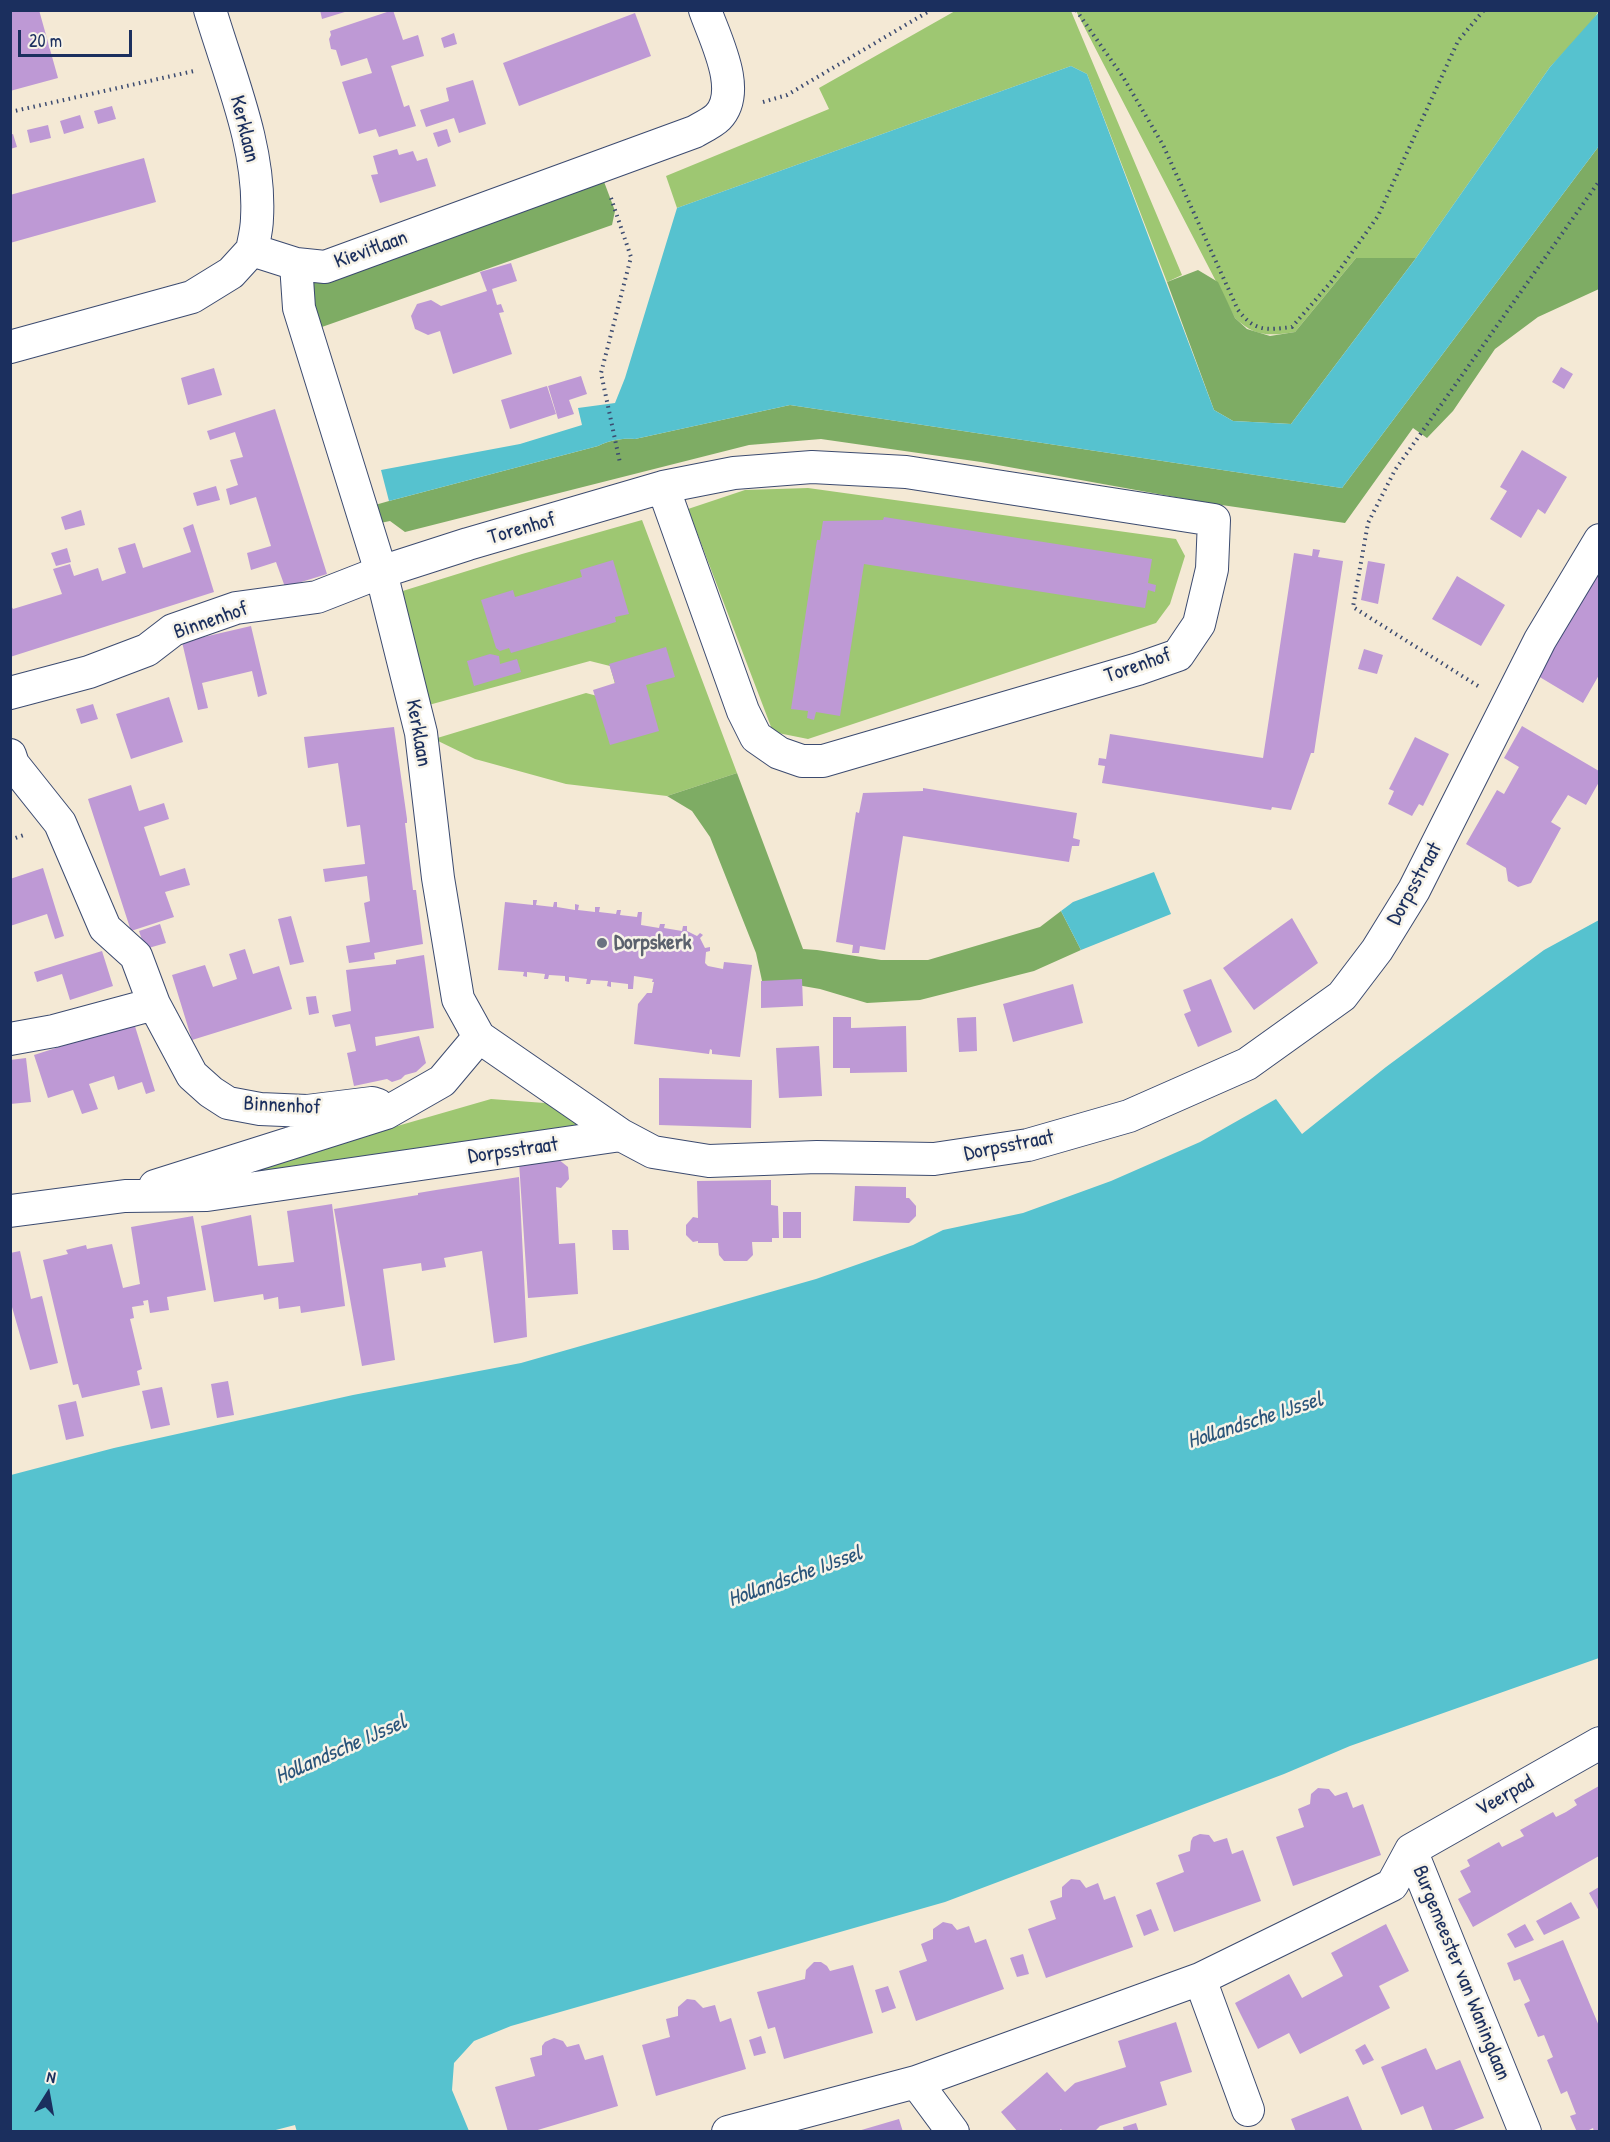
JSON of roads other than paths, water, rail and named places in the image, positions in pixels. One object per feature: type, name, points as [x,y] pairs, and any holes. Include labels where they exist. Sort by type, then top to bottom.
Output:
[{"type":"street","name":"Kerklaan","points":[[210,10],[244,122],[256,176],[257,219],[252,250]]},
{"type":"street","name":"Kievitlaan","points":[[252,250],[296,264],[325,267],[694,132],[718,117],[727,102],[728,74],[705,10]]},
{"type":"street","points":[[10,347],[192,297],[231,273],[252,250]]},
{"type":"street","name":"Kerklaan","points":[[296,264],[299,308],[381,573],[422,733],[438,879],[458,999],[479,1037],[621,1135]]},
{"type":"street","name":"Torenhof","points":[[381,573],[468,544],[663,487],[734,473],[812,467],[906,472],[1214,520],[1212,569],[1199,624],[1178,655],[1138,669],[823,761],[802,761],[779,753],[756,737],[743,711],[663,487]]},
{"type":"street","name":"Dorpsstraat","points":[[10,1211],[125,1196],[207,1195],[621,1135],[653,1152],[709,1161],[816,1157],[934,1159],[1028,1146],[1129,1116],[1247,1064],[1342,996],[1377,950],[1414,890],[1506,704],[1540,640],[1599,540]]},
{"type":"street","name":"Binnenhof","points":[[10,693],[89,672],[147,650],[173,630],[236,608],[317,597],[381,573]]},
{"type":"street","name":"Binnenhof","points":[[10,755],[13,764],[60,823],[105,928],[136,956],[154,1004],[192,1075],[228,1103],[260,1109],[307,1111],[372,1103],[378,1105],[386,1113]]},
{"type":"street","points":[[10,1039],[54,1031],[154,1004]]},
{"type":"street","name":"Dorpsstraat","points":[[125,1196],[386,1113],[442,1081],[479,1037]]},
{"type":"street","name":"Veerpad","points":[[1410,1850],[1599,1743]]},
{"type":"street","name":"Burgemeester van Waninglaan","points":[[728,2132],[916,2082],[1200,1979],[1392,1885],[1410,1850]]},
{"type":"street","name":"Burgemeester van Waninglaan","points":[[1410,1850],[1526,2132]]},
{"type":"street","points":[[1200,1979],[1248,2110]]},
{"type":"street","points":[[916,2082],[953,2132]]},
{"type":"water","points":[[1599,12],[1599,146],[1342,488],[790,405],[635,439],[612,441],[389,501],[381,470],[520,444],[582,425],[578,408],[615,403],[625,378],[677,208],[1071,66],[1087,74],[1214,410],[1233,421],[1291,424],[1416,258],[1550,67]]},
{"type":"water","points":[[1154,872],[1171,914],[1081,950],[1061,911],[1073,902]]},
{"type":"water","name":"Hollandsche IJssel","points":[[1599,920],[1599,1658],[1350,1746],[1284,1774],[945,1902],[511,2026],[474,2041],[454,2063],[452,2090],[469,2131],[297,2132],[295,2125],[268,2132],[11,2131],[11,1475],[114,1448],[353,1395],[521,1363],[816,1279],[913,1245],[943,1230],[1023,1213],[1111,1181],[1200,1142],[1276,1099],[1302,1134],[1386,1067],[1544,950]]},
{"type":"place","name":"Dorpskerk","points":[[602,943]]}]
